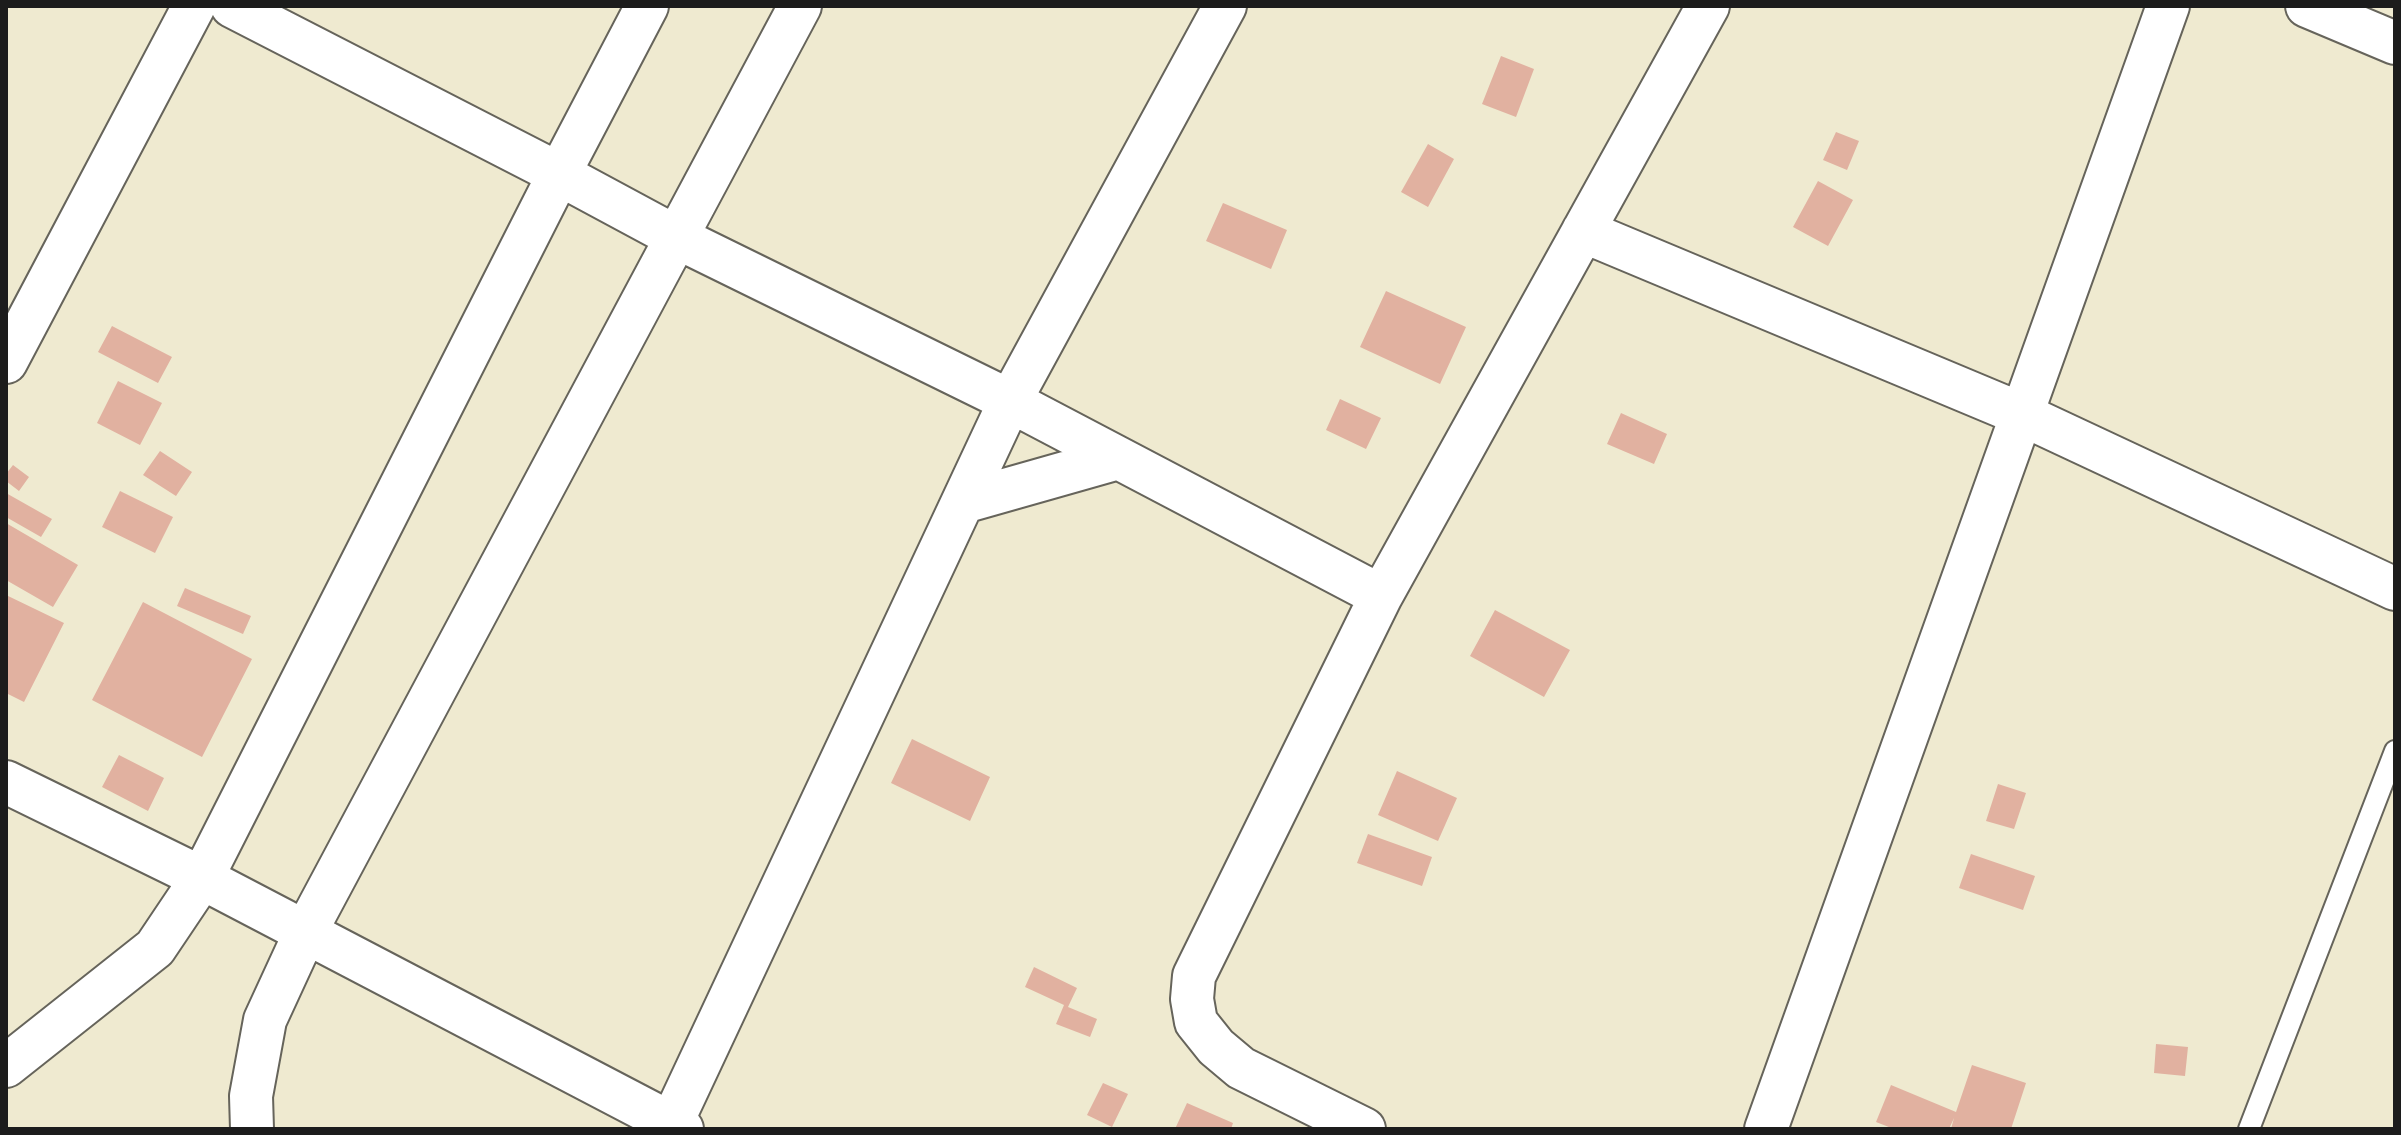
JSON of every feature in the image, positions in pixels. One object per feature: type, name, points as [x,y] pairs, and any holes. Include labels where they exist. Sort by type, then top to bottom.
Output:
[{"type":"street","points":[[6,362],[194,6]]},
{"type":"street","points":[[232,6],[676,237],[1010,401],[1381,596]]},
{"type":"street","points":[[6,1066],[155,948],[202,878],[647,6]]},
{"type":"street","points":[[252,1129],[251,1096],[265,1020],[306,931],[800,6]]},
{"type":"street","points":[[6,782],[306,931],[673,1127],[1010,401],[1225,6]]},
{"type":"street","points":[[1362,1129],[1241,1068],[1216,1047],[1196,1022],[1192,999],[1194,976],[1381,596],[1708,6]]},
{"type":"street","points":[[1766,1129],[2168,6]]},
{"type":"street","points":[[2307,6],[2395,43]]},
{"type":"street","points":[[1583,231],[2021,414],[2395,589]]},
{"type":"street","points":[[963,502],[1118,458]]},
{"type":"lane","points":[[2249,1129],[2395,751]]},
{"type":"building","points":[[1501,56],[1534,69],[1516,117],[1482,104]]},
{"type":"building","points":[[1836,132],[1859,141],[1847,170],[1823,160]]},
{"type":"building","points":[[1428,144],[1454,159],[1428,207],[1401,192]]},
{"type":"building","points":[[1818,181],[1853,200],[1828,246],[1793,227]]},
{"type":"building","points":[[1223,203],[1287,230],[1271,269],[1206,241]]},
{"type":"building","points":[[1386,291],[1466,327],[1440,384],[1360,347]]},
{"type":"building","points":[[112,326],[172,357],[158,383],[98,352]]},
{"type":"building","points":[[118,381],[162,403],[140,445],[97,423]]},
{"type":"building","points":[[1340,399],[1381,418],[1366,449],[1326,430]]},
{"type":"building","points":[[1621,413],[1667,434],[1654,464],[1607,444]]},
{"type":"building","points":[[160,451],[192,472],[176,496],[143,475]]},
{"type":"building","points":[[13,465],[29,477],[19,491],[6,481],[6,474]]},
{"type":"building","points":[[120,491],[173,517],[155,553],[102,527]]},
{"type":"building","points":[[6,493],[52,519],[41,537],[6,517]]},
{"type":"building","points":[[6,523],[78,565],[53,607],[6,580]]},
{"type":"building","points":[[185,588],[251,616],[243,634],[177,606]]},
{"type":"building","points":[[6,595],[64,623],[24,702],[6,693]]},
{"type":"building","points":[[143,602],[252,659],[202,757],[92,700]]},
{"type":"building","points":[[1495,610],[1570,650],[1544,697],[1470,656]]},
{"type":"building","points":[[912,739],[990,777],[970,821],[891,783]]},
{"type":"building","points":[[119,755],[164,778],[148,811],[102,787]]},
{"type":"building","points":[[1397,771],[1457,798],[1438,841],[1378,815]]},
{"type":"building","points":[[1998,784],[2026,793],[2014,829],[1986,821]]},
{"type":"building","points":[[1368,834],[1432,857],[1422,886],[1357,863]]},
{"type":"building","points":[[1971,854],[2035,876],[2023,910],[1959,888]]},
{"type":"building","points":[[1034,967],[1077,988],[1068,1007],[1097,1019],[1090,1037],[1056,1024],[1064,1005],[1025,987]]},
{"type":"building","points":[[2156,1044],[2188,1047],[2185,1076],[2154,1073]]},
{"type":"building","points":[[1972,1065],[2026,1083],[2011,1129],[1951,1129],[1954,1118],[1949,1129],[1894,1129],[1876,1122],[1891,1085],[1956,1112]]},
{"type":"building","points":[[1103,1083],[1128,1094],[1112,1127],[1087,1115]]},
{"type":"building","points":[[1187,1103],[1233,1123],[1231,1129],[1175,1129]]}]
